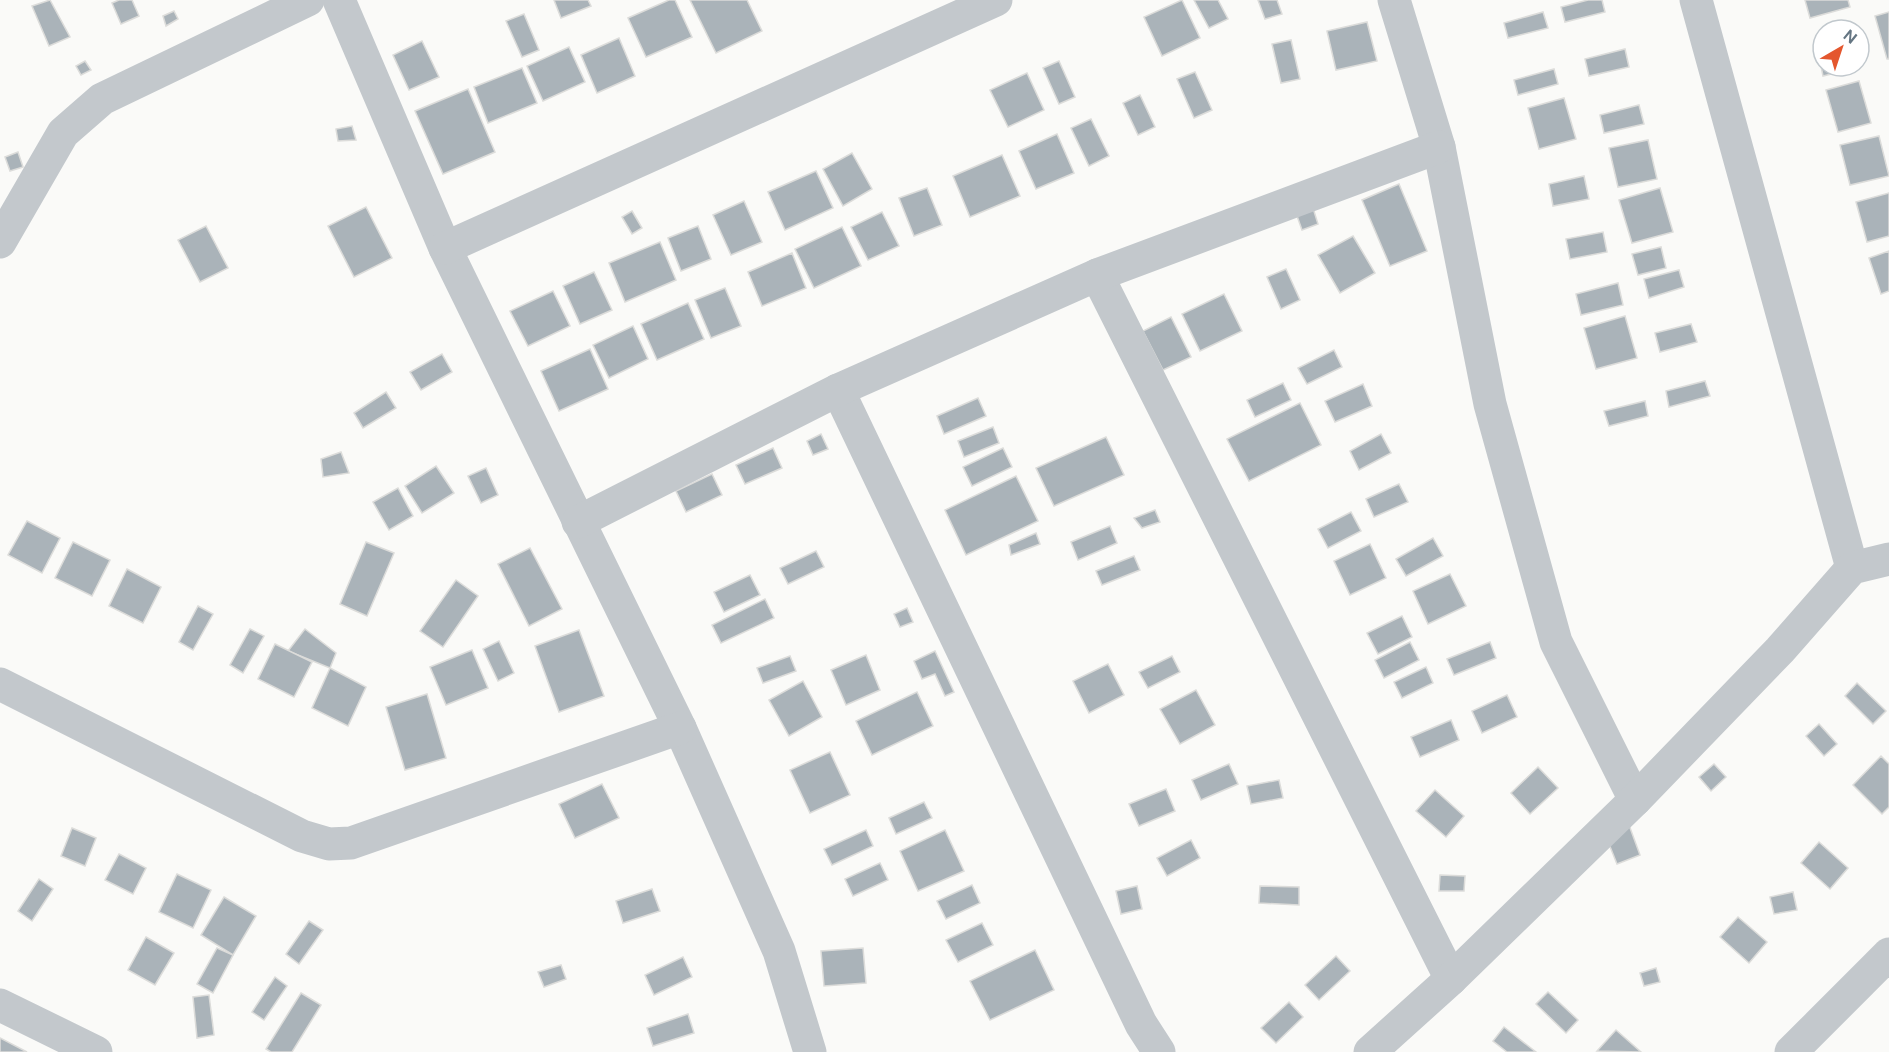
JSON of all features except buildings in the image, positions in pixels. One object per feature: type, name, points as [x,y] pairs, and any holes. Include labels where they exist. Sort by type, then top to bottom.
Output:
[{"type":"street","points":[[0,242],[63,133],[102,99],[308,0]]},
{"type":"street","points":[[339,0],[446,248],[680,728],[779,951],[810,1052]]},
{"type":"street","points":[[446,248],[996,0]]},
{"type":"street","points":[[1394,0],[1439,147],[1490,404],[1556,642],[1635,800]]},
{"type":"street","points":[[1696,0],[1852,568]]},
{"type":"street","points":[[578,522],[838,390],[1097,275],[1439,147]]},
{"type":"street","points":[[1097,275],[1450,979]]},
{"type":"street","points":[[838,390],[1141,1024],[1160,1052]]},
{"type":"street","points":[[1370,1052],[1450,979],[1635,800],[1780,650],[1852,568],[1889,559]]},
{"type":"street","points":[[0,684],[302,836],[329,844],[351,843],[680,728]]},
{"type":"street","points":[[1791,1052],[1889,954]]},
{"type":"street","points":[[0,1005],[96,1052]]}]
